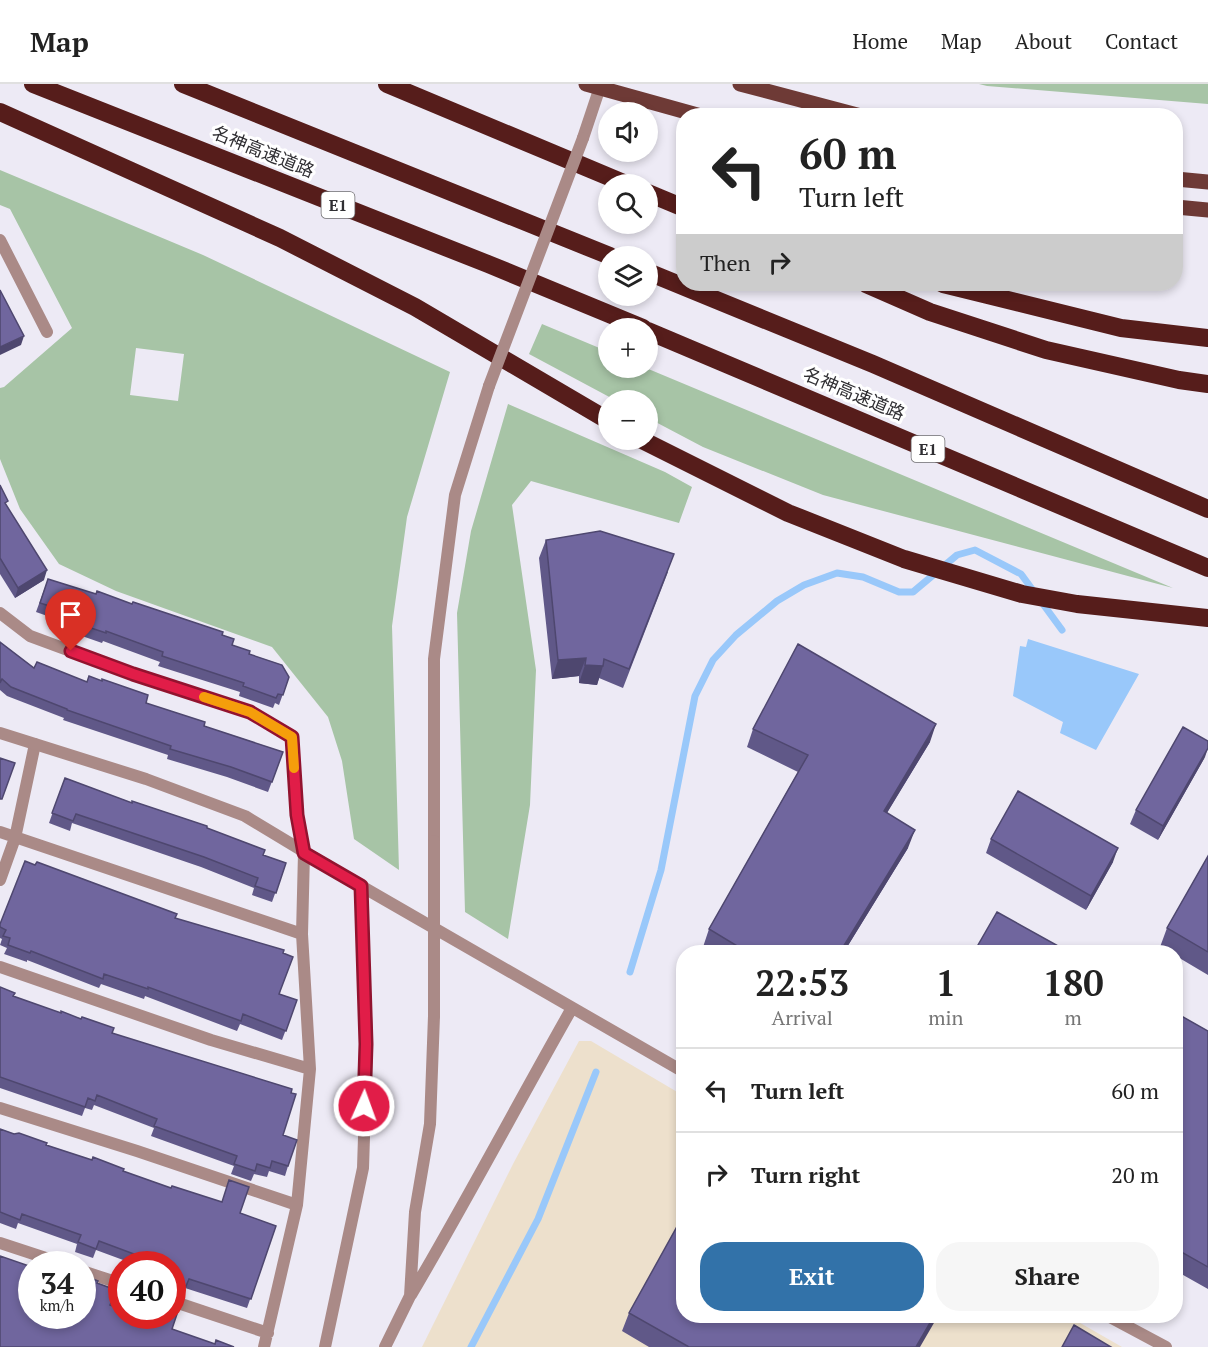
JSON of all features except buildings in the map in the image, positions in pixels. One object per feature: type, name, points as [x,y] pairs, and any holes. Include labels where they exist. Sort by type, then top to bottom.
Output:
[{"type":"highway","name":"名神高速道路","points":[[33,84],[619,318]]},
{"type":"highway","name":"名神高速道路","points":[[183,84],[598,251]]},
{"type":"highway","points":[[387,84],[602,174]]},
{"type":"highway","points":[[0,112],[280,238],[415,307],[598,415]]},
{"type":"highway","points":[[658,198],[676,205]]},
{"type":"highway","name":"名神高速道路","points":[[658,276],[676,283]]},
{"type":"highway","name":"名神高速道路","points":[[694,291],[873,364],[1208,509]]},
{"type":"highway","points":[[882,291],[930,312],[1046,350],[1179,380],[1208,384]]},
{"type":"highway","points":[[971,291],[1121,328],[1208,338]]},
{"type":"highway","name":"名神高速道路","points":[[658,335],[1208,568]]},
{"type":"highway","points":[[658,448],[788,513],[904,559],[1022,594],[1077,604],[1208,618]]},
{"type":"main road","points":[[740,84],[831,108]]},
{"type":"main road","points":[[595,86],[676,109]]},
{"type":"main road","points":[[1183,180],[1208,182]]},
{"type":"main road","points":[[1183,208],[1208,210]]},
{"type":"street","points":[[410,1296],[415,1212],[430,1124],[434,1016],[434,659],[455,495],[489,386],[583,138],[595,86]]},
{"type":"street","points":[[0,240],[47,332]]},
{"type":"street","points":[[0,614],[30,636],[133,674],[250,712],[292,737],[297,815],[304,853],[302,934],[310,1070],[297,1205],[264,1347]]},
{"type":"street","points":[[0,733],[146,779],[245,816],[304,853],[676,1067]]},
{"type":"street","points":[[0,880],[15,838],[35,744]]},
{"type":"street","points":[[0,832],[302,934]]},
{"type":"street","points":[[324,1347],[363,1168],[366,1044],[361,886]]},
{"type":"street","points":[[0,967],[211,1040],[310,1070]]},
{"type":"street","points":[[385,1347],[410,1296],[455,1220],[572,1008]]},
{"type":"street","points":[[0,1108],[297,1205]]},
{"type":"street","points":[[0,1243],[24,1251]]},
{"type":"street","points":[[186,1306],[268,1333]]},
{"type":"street","points":[[1121,1323],[1166,1347]]},
{"type":"shaded area","points":[[579,1041],[591,1041],[676,1091],[676,1323],[1080,1323],[1122,1347],[422,1347],[513,1164]]},
{"type":"green space","points":[[979,84],[1208,84],[1208,104],[987,86]]},
{"type":"green space","points":[[0,170],[203,255],[450,372],[407,517],[392,626],[399,870],[354,839],[342,761],[328,717],[272,647],[116,591],[59,564],[20,509],[0,459],[0,388],[72,328],[10,209],[0,205]],"holes":[[[136,348],[184,354],[178,401],[130,395]]]},
{"type":"green space","points":[[542,324],[598,347],[598,378],[658,378],[658,373],[1173,588],[823,495],[703,447],[658,423],[658,390],[598,391],[529,354]]},
{"type":"green space","points":[[508,404],[598,443],[598,450],[614,450],[665,472],[692,487],[679,523],[531,481],[512,505],[536,670],[530,805],[508,939],[465,912],[457,613],[471,531]]},
{"type":"water","points":[[1028,639],[1139,674],[1096,750],[1060,733],[1063,722],[1013,696],[1020,646],[1026,647]]},
{"type":"waterway","points":[[630,972],[661,870],[695,696],[713,660],[736,635],[777,601],[804,585],[837,573],[863,577],[899,592],[913,592],[957,555],[975,550],[1021,574],[1062,630]]},
{"type":"waterway","points":[[471,1347],[538,1219],[596,1072]]},
{"type":"slow traffic","points":[[204,697],[250,712],[292,737],[294,768]]},
{"type":"route","points":[[71,651],[250,712],[292,737],[297,815],[304,853],[361,886],[366,1044],[364,1106]]}]
